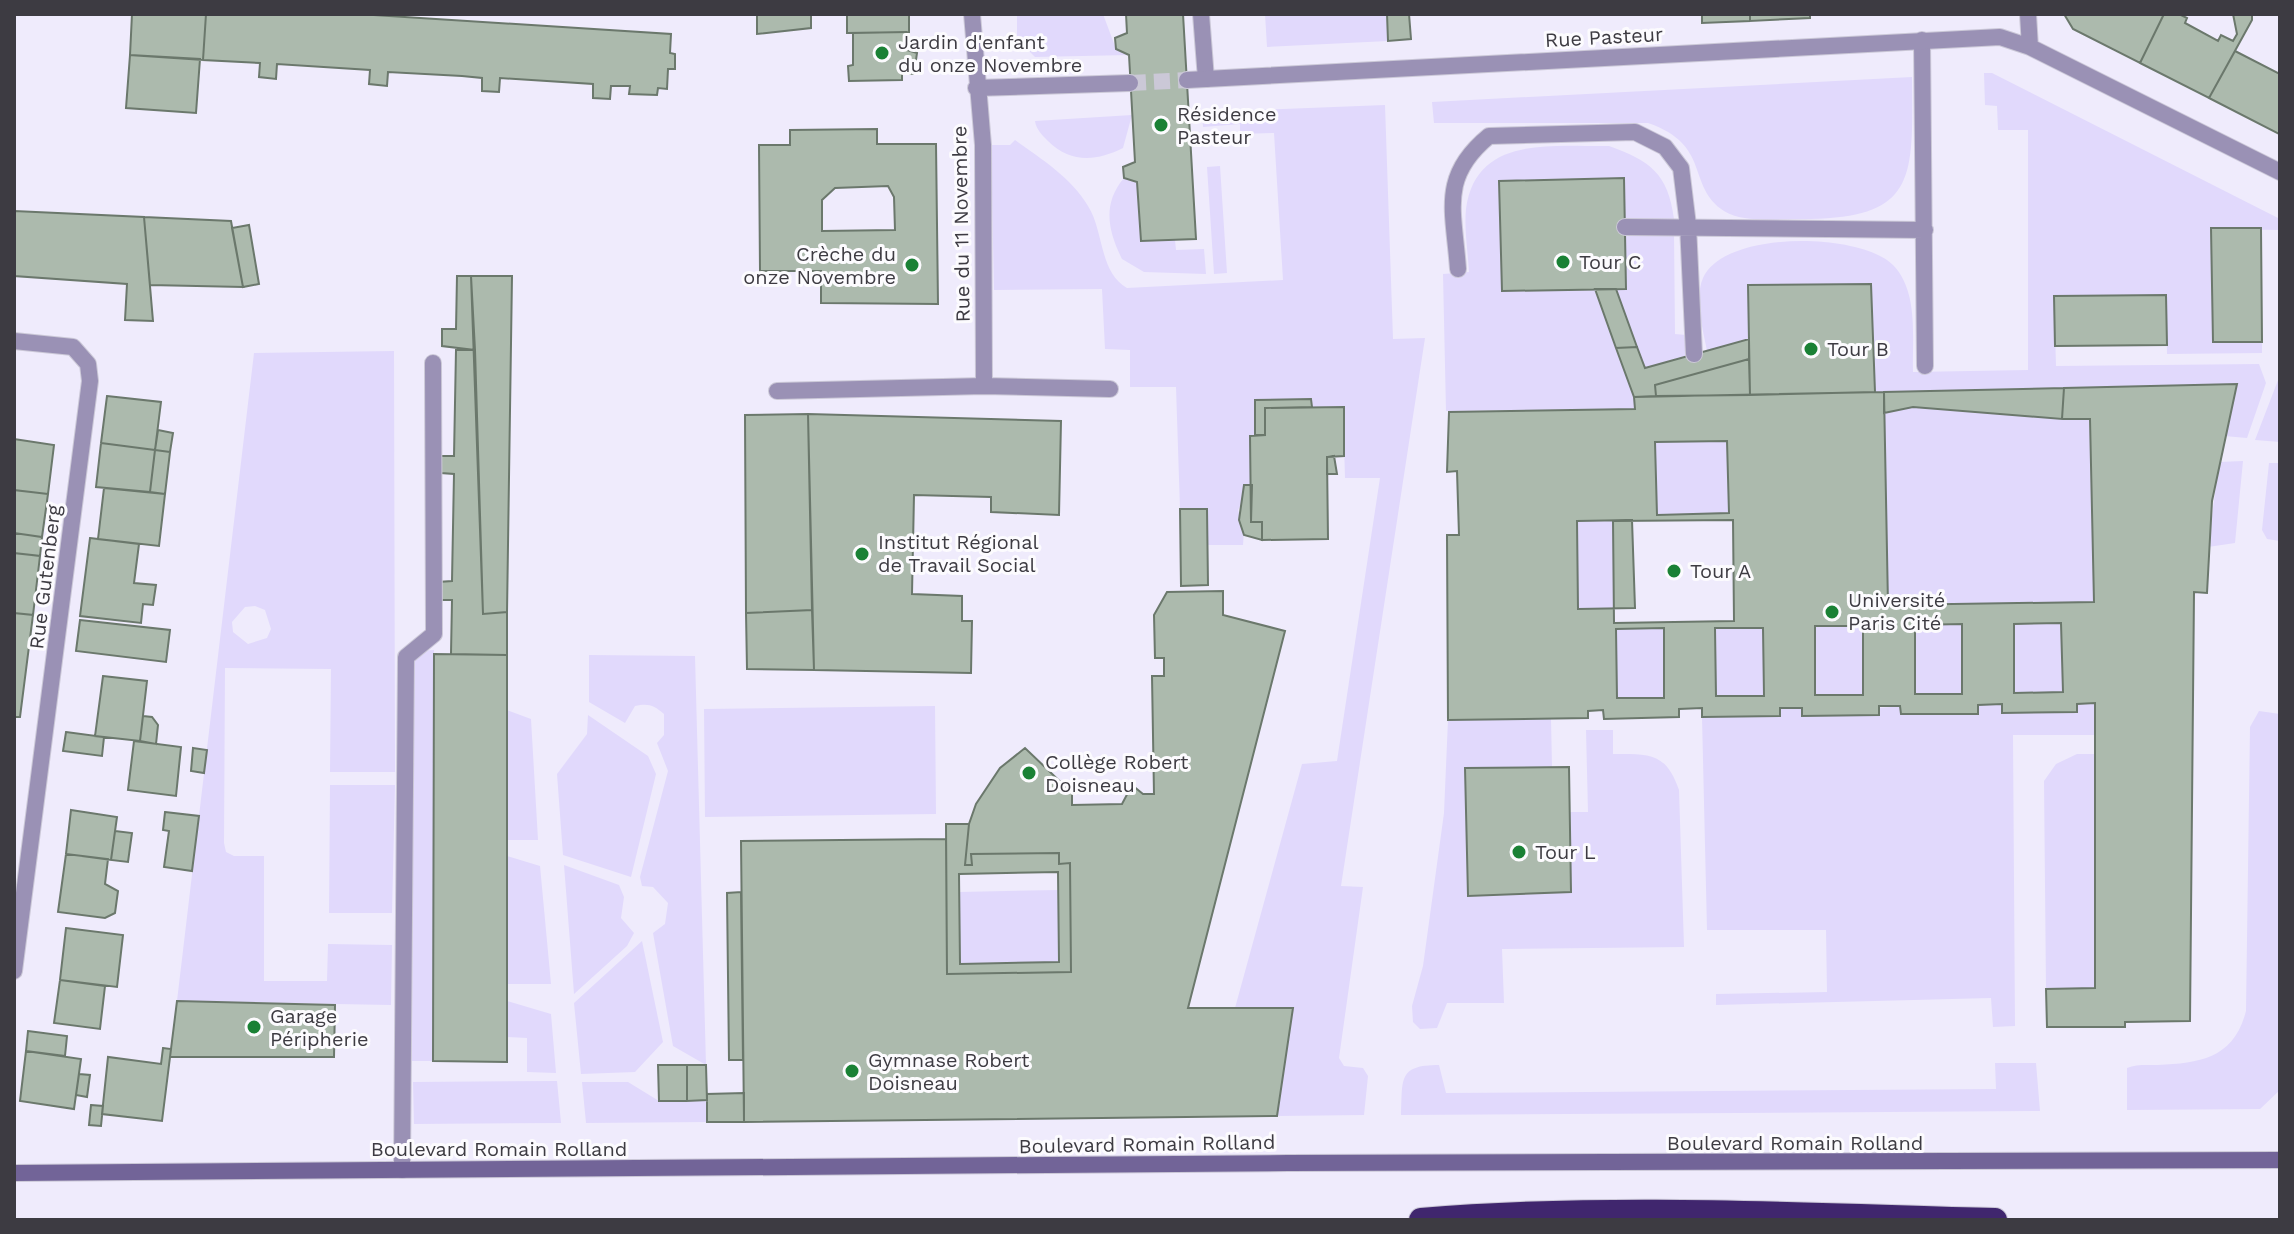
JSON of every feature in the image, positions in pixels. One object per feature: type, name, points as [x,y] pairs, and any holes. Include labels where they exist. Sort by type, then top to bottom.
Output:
[{"type":"highway","points":[[1421,1220],[1504,1213],[1630,1212],[1995,1220]]},
{"type":"street","name":"Rue du 11 Novembre","points":[[972,14],[983,145],[984,386]]},
{"type":"street","points":[[1201,14],[1206,79]]},
{"type":"street","points":[[2028,14],[2030,47]]},
{"type":"street","name":"Rue Pasteur","points":[[1187,80],[2000,37],[2030,47],[2280,172]]},
{"type":"street","points":[[1922,40],[1925,366]]},
{"type":"street","points":[[976,88],[1130,83]]},
{"type":"street","points":[[1458,269],[1453,194],[1457,170],[1472,150],[1489,136],[1635,132],[1665,147],[1681,168],[1688,225],[1694,354]]},
{"type":"street","points":[[1625,227],[1688,225],[1925,230]]},
{"type":"street","name":"Rue Gutenberg","points":[[14,341],[73,347],[88,364],[90,381],[14,971]]},
{"type":"street","points":[[402,1170],[406,657],[434,634],[433,363]]},
{"type":"street","points":[[777,391],[984,386],[1110,389]]},
{"type":"street","name":"Boulevard Romain Rolland","points":[[14,1173],[1276,1163],[2280,1160]]},
{"type":"shaded area","points":[[1017,14],[1103,14],[1116,49],[1129,55],[1035,57],[1017,39]]},
{"type":"shaded area","points":[[1265,14],[1387,14],[1388,41],[1267,47]]},
{"type":"shaded area","points":[[1984,73],[1992,73],[2280,219],[2280,230],[2211,229],[2213,342],[2262,342],[2262,353],[2167,354],[2166,295],[2054,297],[2056,366],[2259,364],[2266,383],[2247,438],[2224,436],[2236,384],[1875,392],[1871,284],[1749,285],[1749,339],[1707,351],[1699,295],[1703,278],[1716,262],[1737,251],[1764,244],[1824,242],[1876,254],[1893,265],[1901,276],[1907,288],[1912,316],[1913,372],[2028,370],[2028,130],[1998,130],[1997,106],[1985,105]]},
{"type":"shaded area","points":[[1912,77],[1911,143],[1908,168],[1900,187],[1886,202],[1866,212],[1836,217],[1760,220],[1724,211],[1705,190],[1682,143],[1648,123],[1434,123],[1432,102]]},
{"type":"shaded area","points":[[1385,105],[1393,339],[1425,338],[1341,886],[1363,887],[1339,1058],[1344,1066],[1363,1068],[1368,1076],[1364,1115],[1277,1116],[1293,1008],[1235,1008],[1302,764],[1337,761],[1380,478],[1345,478],[1343,407],[1312,407],[1311,399],[1255,400],[1255,435],[1250,436],[1252,485],[1244,485],[1244,499],[1238,510],[1244,530],[1243,545],[1207,545],[1207,509],[1180,509],[1176,387],[1130,387],[1130,350],[1105,349],[1102,289],[994,290],[991,145],[1010,145],[1015,140],[1073,186],[1093,216],[1111,272],[1127,288],[1283,280],[1274,133],[1240,134],[1240,124],[1203,127],[1202,112]]},
{"type":"shaded area","points":[[1132,115],[1123,148],[1094,158],[1066,154],[1042,134],[1035,121]]},
{"type":"shaded area","points":[[1609,146],[1636,157],[1655,171],[1667,190],[1674,219],[1625,221],[1623,178],[1500,181],[1502,291],[1595,289],[1634,397],[1635,409],[1446,411],[1443,274],[1469,272],[1466,209],[1473,185],[1485,168],[1501,156],[1521,150]]},
{"type":"shaded area","points":[[1220,166],[1227,273],[1214,274],[1207,167]]},
{"type":"shaded area","points":[[1124,178],[1137,182],[1141,241],[1175,240],[1176,250],[1204,249],[1206,274],[1144,272],[1122,259],[1113,238],[1110,208],[1112,198]]},
{"type":"shaded area","points":[[1674,233],[1675,334],[1686,335],[1685,357],[1645,368],[1616,289],[1626,289],[1625,234]]},
{"type":"shaded area","points":[[394,351],[395,772],[330,772],[331,669],[225,668],[224,843],[226,852],[234,856],[264,856],[264,981],[327,981],[328,944],[392,945],[391,1005],[177,1001],[254,353]],"holes":[[[255,606],[265,610],[271,629],[267,638],[248,644],[233,632],[232,622],[245,607]]]},
{"type":"shaded area","points":[[2280,375],[2280,442],[2255,440]]},
{"type":"shaded area","points":[[1913,407],[2090,419],[2094,602],[1888,605],[1884,413]]},
{"type":"shaded area","points":[[1727,441],[1729,513],[1657,515],[1655,442]]},
{"type":"shaded area","points":[[2243,461],[2235,543],[2208,547],[2219,462]]},
{"type":"shaded area","points":[[2269,463],[2280,463],[2280,541],[2267,539],[2262,530]]},
{"type":"shaded area","points":[[1632,520],[1635,608],[1578,609],[1577,521]]},
{"type":"shaded area","points":[[2061,623],[2063,692],[2014,693],[2014,624]]},
{"type":"shaded area","points":[[1962,624],[1962,694],[1915,694],[1915,625]]},
{"type":"shaded area","points":[[1815,626],[1863,626],[1863,695],[1815,695]]},
{"type":"shaded area","points":[[1664,628],[1664,698],[1617,698],[1616,629]]},
{"type":"shaded area","points":[[1715,628],[1763,628],[1764,696],[1716,696]]},
{"type":"shaded area","points":[[434,650],[433,1061],[412,1061],[414,651]]},
{"type":"shaded area","points":[[589,655],[695,656],[706,1065],[673,1046],[653,933],[665,924],[668,903],[653,887],[642,886],[640,877],[668,771],[657,743],[664,735],[664,714],[651,706],[635,706],[625,723],[589,702]]},
{"type":"shaded area","points":[[2095,703],[2095,735],[2013,735],[2015,1026],[1993,1027],[1991,998],[1716,1005],[1716,994],[1827,992],[1826,930],[1707,930],[1702,717],[1779,716],[1780,708],[1802,708],[1802,716],[1900,706],[1901,714],[1977,714],[1978,705],[2002,704],[2003,713],[2077,712],[2077,704]]},
{"type":"shaded area","points":[[935,706],[936,814],[705,817],[704,709]]},
{"type":"shaded area","points":[[507,710],[531,719],[538,840],[507,840]]},
{"type":"shaded area","points":[[2259,711],[2280,714],[2280,1090],[2260,1109],[2127,1110],[2127,1068],[2188,1062],[2214,1055],[2233,1039],[2241,1027],[2246,1011],[2250,727]]},
{"type":"shaded area","points":[[588,715],[648,756],[656,774],[631,877],[563,855],[557,774],[587,734]]},
{"type":"shaded area","points":[[1551,719],[1552,767],[1465,768],[1468,895],[1571,892],[1570,812],[1588,812],[1586,730],[1613,730],[1613,754],[1655,758],[1668,768],[1679,790],[1684,947],[1502,949],[1504,1003],[1447,1003],[1437,1028],[1420,1029],[1413,1022],[1412,1006],[1423,966],[1444,813],[1448,720]]},
{"type":"shaded area","points":[[2077,754],[2095,754],[2095,988],[2046,989],[2044,781],[2056,764]]},
{"type":"shaded area","points":[[330,785],[395,785],[392,913],[329,913]]},
{"type":"shaded area","points":[[507,856],[540,866],[551,984],[507,984]]},
{"type":"shaded area","points":[[564,865],[619,885],[624,897],[621,918],[634,933],[627,946],[574,994]]},
{"type":"shaded area","points":[[1059,890],[1059,962],[960,964],[959,892]]},
{"type":"shaded area","points":[[642,941],[663,1042],[635,1072],[581,1074],[574,1003]]},
{"type":"shaded area","points":[[507,1001],[551,1014],[556,1073],[527,1072],[527,1038],[507,1037]]},
{"type":"shaded area","points":[[1995,1063],[2036,1063],[2040,1111],[1401,1115],[1405,1077],[1416,1068],[1425,1066],[1439,1065],[1446,1093],[1996,1089]]},
{"type":"shaded area","points":[[557,1081],[561,1123],[414,1124],[413,1082]]},
{"type":"shaded area","points":[[582,1082],[628,1082],[659,1101],[707,1100],[707,1122],[586,1123]]},
{"type":"building","points":[[132,14],[206,14],[203,60],[130,55]]},
{"type":"building","points":[[206,14],[358,14],[671,34],[670,53],[675,54],[675,69],[668,69],[667,89],[658,88],[657,95],[629,94],[630,86],[611,86],[610,99],[593,98],[593,84],[500,78],[499,92],[482,91],[482,78],[388,72],[387,86],[369,84],[370,70],[277,64],[276,79],[259,77],[260,63],[203,60]]},
{"type":"building","points":[[757,14],[811,14],[811,28],[757,34]]},
{"type":"building","points":[[847,14],[909,14],[909,32],[847,33]]},
{"type":"building","name":"Résidence Pasteur","points":[[1126,14],[1183,14],[1196,239],[1141,241],[1137,182],[1124,178],[1123,167],[1135,162],[1129,55],[1116,49],[1115,38],[1127,33]]},
{"type":"building","points":[[1387,14],[1409,14],[1411,39],[1388,41]]},
{"type":"building","points":[[1702,14],[1750,14],[1750,21],[1702,23]]},
{"type":"building","points":[[1750,14],[1810,14],[1810,18],[1750,21]]},
{"type":"building","points":[[2064,14],[2164,14],[2140,63],[2073,29]]},
{"type":"building","points":[[2164,14],[2179,14],[2187,18],[2185,23],[2218,41],[2221,35],[2233,41],[2237,34],[2233,14],[2252,14],[2252,20],[2209,98],[2140,63]]},
{"type":"building","points":[[906,32],[907,50],[917,53],[914,74],[902,73],[902,80],[849,81],[848,66],[853,65],[853,33]]},
{"type":"building","points":[[2235,51],[2280,74],[2279,134],[2209,98]]},
{"type":"building","points":[[130,55],[200,59],[196,113],[126,108]]},
{"type":"building","points":[[877,129],[877,144],[936,144],[938,304],[821,303],[821,271],[760,271],[759,145],[790,145],[790,130]],"holes":[[[888,186],[894,197],[895,230],[822,231],[822,200],[835,188]]]},
{"type":"building","name":"Tour C","points":[[1624,178],[1626,289],[1502,291],[1499,181]]},
{"type":"building","points":[[14,211],[144,217],[153,321],[125,320],[127,284],[14,276]]},
{"type":"building","points":[[144,217],[231,221],[243,287],[150,285]]},
{"type":"building","points":[[249,225],[259,284],[243,287],[232,228]]},
{"type":"building","points":[[2211,228],[2261,228],[2262,342],[2213,342]]},
{"type":"building","points":[[457,276],[471,276],[475,350],[442,346],[442,329],[456,329]]},
{"type":"building","points":[[471,276],[512,276],[507,612],[483,614]]},
{"type":"building","name":"Tour B","points":[[1871,284],[1875,392],[1750,395],[1748,285]]},
{"type":"building","points":[[1595,289],[1616,289],[1637,347],[1616,348]]},
{"type":"building","points":[[2166,295],[2167,345],[2055,346],[2054,296]]},
{"type":"building","points":[[1749,339],[1749,359],[1655,385],[1656,396],[1634,397],[1616,348],[1637,347],[1645,368]]},
{"type":"building","points":[[456,350],[475,350],[483,614],[507,612],[507,655],[451,654],[452,600],[438,600],[438,582],[452,581],[454,474],[441,473],[441,456],[454,456]]},
{"type":"building","points":[[1749,359],[1750,395],[1656,396],[1655,385]]},
{"type":"building","points":[[2237,384],[2212,501],[2207,593],[2194,592],[2190,1021],[2125,1022],[2125,1027],[2047,1027],[2046,989],[2095,988],[2095,703],[2077,704],[2077,712],[2002,713],[2002,704],[1978,705],[1978,714],[1901,714],[1900,706],[1879,706],[1879,715],[1802,716],[1802,708],[1780,708],[1780,716],[1702,717],[1702,708],[1679,709],[1679,717],[1604,719],[1603,710],[1588,711],[1588,718],[1448,720],[1447,535],[1459,535],[1457,471],[1447,472],[1449,412],[1635,409],[1634,397],[1884,392],[1888,605],[2094,602],[2090,419],[2062,419],[2064,388]],"holes":[[[1727,441],[1729,513],[1657,515],[1655,442]],[[1632,520],[1635,608],[1578,609],[1577,521]],[[2061,623],[2063,692],[2014,693],[2014,624]],[[1962,624],[1962,694],[1915,694],[1915,625]],[[1815,626],[1863,626],[1863,695],[1815,695]],[[1664,628],[1664,698],[1617,698],[1616,629]],[[1715,628],[1763,628],[1764,696],[1716,696]]]},
{"type":"building","points":[[2064,388],[2062,419],[1913,407],[1884,413],[1884,392]]},
{"type":"building","points":[[107,396],[161,402],[155,450],[101,443]]},
{"type":"building","points":[[1311,399],[1312,407],[1265,408],[1265,435],[1255,435],[1255,400]]},
{"type":"building","points":[[1344,407],[1344,456],[1327,457],[1328,539],[1262,540],[1262,522],[1251,522],[1250,436],[1265,435],[1265,408]]},
{"type":"building","name":"Institut Régional de Travail Social","points":[[808,414],[1061,421],[1059,515],[991,512],[991,497],[914,495],[912,594],[962,596],[962,621],[972,621],[971,673],[814,670]]},
{"type":"building","points":[[808,414],[812,610],[746,613],[745,415]]},
{"type":"building","points":[[158,430],[173,433],[170,452],[155,450]]},
{"type":"building","points":[[14,439],[54,445],[48,494],[14,490]]},
{"type":"building","points":[[101,443],[155,450],[150,492],[96,487]]},
{"type":"building","points":[[155,450],[170,452],[165,494],[150,492]]},
{"type":"building","points":[[1334,456],[1337,474],[1327,474],[1327,457]]},
{"type":"building","points":[[1244,485],[1252,485],[1251,522],[1262,522],[1262,540],[1244,535],[1239,520]]},
{"type":"building","points":[[104,488],[165,494],[159,546],[98,539]]},
{"type":"building","points":[[14,490],[48,494],[42,537],[14,533]]},
{"type":"building","points":[[1180,509],[1207,509],[1208,585],[1181,586]]},
{"type":"building","name":"Tour A","points":[[1733,520],[1734,621],[1614,623],[1613,521]]},
{"type":"building","points":[[14,533],[42,537],[40,556],[14,553]]},
{"type":"building","points":[[90,538],[139,544],[134,583],[156,585],[153,605],[143,604],[141,623],[80,616]]},
{"type":"building","points":[[14,553],[40,556],[33,615],[14,613]]},
{"type":"building","points":[[1223,591],[1223,615],[1285,631],[1188,1008],[1293,1008],[1277,1116],[744,1122],[741,841],[946,839],[947,974],[1071,972],[1070,863],[1059,864],[1059,853],[971,854],[972,865],[965,865],[969,824],[976,804],[1000,768],[1025,748],[1072,793],[1072,805],[1122,804],[1132,785],[1143,794],[1154,794],[1152,676],[1164,676],[1164,658],[1155,658],[1154,615],[1167,592]]},
{"type":"building","points":[[812,610],[814,670],[747,669],[746,613]]},
{"type":"building","points":[[14,613],[33,615],[20,717],[14,717]]},
{"type":"building","points":[[80,620],[170,630],[166,662],[76,651]]},
{"type":"building","points":[[434,654],[507,655],[507,1062],[433,1061]]},
{"type":"building","points":[[103,676],[147,681],[140,741],[95,736]]},
{"type":"building","points":[[143,716],[152,717],[158,725],[156,744],[140,741]]},
{"type":"building","points":[[66,732],[104,737],[102,756],[63,751]]},
{"type":"building","points":[[134,741],[181,747],[176,796],[128,790]]},
{"type":"building","points":[[193,748],[207,750],[204,773],[191,771]]},
{"type":"building","name":"Tour L","points":[[1569,767],[1571,892],[1468,896],[1465,768]]},
{"type":"building","points":[[71,810],[117,817],[111,860],[66,854]]},
{"type":"building","points":[[165,812],[199,816],[192,871],[164,867],[169,831],[163,830]]},
{"type":"building","points":[[946,824],[969,824],[965,865],[972,865],[971,854],[1059,853],[1059,864],[1070,863],[1071,972],[947,974]],"holes":[[[1058,872],[1059,962],[960,964],[959,874]]]},
{"type":"building","points":[[115,831],[132,833],[128,862],[111,860]]},
{"type":"building","points":[[66,854],[108,859],[105,884],[118,891],[115,913],[105,918],[58,912]]},
{"type":"building","points":[[741,892],[743,1060],[729,1060],[727,893]]},
{"type":"building","points":[[66,928],[123,935],[117,987],[60,980]]},
{"type":"building","points":[[60,980],[105,986],[100,1029],[54,1023]]},
{"type":"building","name":"Garage Péripherie","points":[[177,1001],[335,1005],[334,1057],[170,1057]]},
{"type":"building","points":[[28,1031],[67,1036],[65,1056],[26,1051]]},
{"type":"building","points":[[163,1048],[171,1049],[162,1121],[102,1114],[108,1057],[161,1064]]},
{"type":"building","points":[[26,1051],[81,1059],[74,1109],[20,1101]]},
{"type":"building","points":[[658,1065],[687,1065],[687,1101],[659,1101]]},
{"type":"building","points":[[687,1065],[706,1065],[707,1100],[687,1101]]},
{"type":"building","points":[[79,1074],[90,1075],[87,1097],[76,1095]]},
{"type":"building","points":[[744,1093],[744,1122],[707,1122],[707,1094]]},
{"type":"building","points":[[91,1105],[103,1106],[101,1126],[89,1125]]},
{"type":"tunnel","points":[[1130,83],[1187,80]]},
{"type":"place","name":"Jardin d'enfant du onze Novembre","points":[[882,53]]},
{"type":"place","name":"Résidence Pasteur","points":[[1161,125]]},
{"type":"place","name":"Tour C","points":[[1563,262]]},
{"type":"place","name":"Crèche du onze Novembre","points":[[912,265]]},
{"type":"place","name":"Tour B","points":[[1811,349]]},
{"type":"place","name":"Institut Régional de Travail Social","points":[[862,554]]},
{"type":"place","name":"Tour A","points":[[1674,571]]},
{"type":"place","name":"Université Paris Cité","points":[[1832,612]]},
{"type":"place","name":"Collège Robert Doisneau","points":[[1029,773]]},
{"type":"place","name":"Tour L","points":[[1519,852]]},
{"type":"place","name":"Garage Péripherie","points":[[254,1027]]},
{"type":"place","name":"Gymnase Robert Doisneau","points":[[852,1071]]}]
